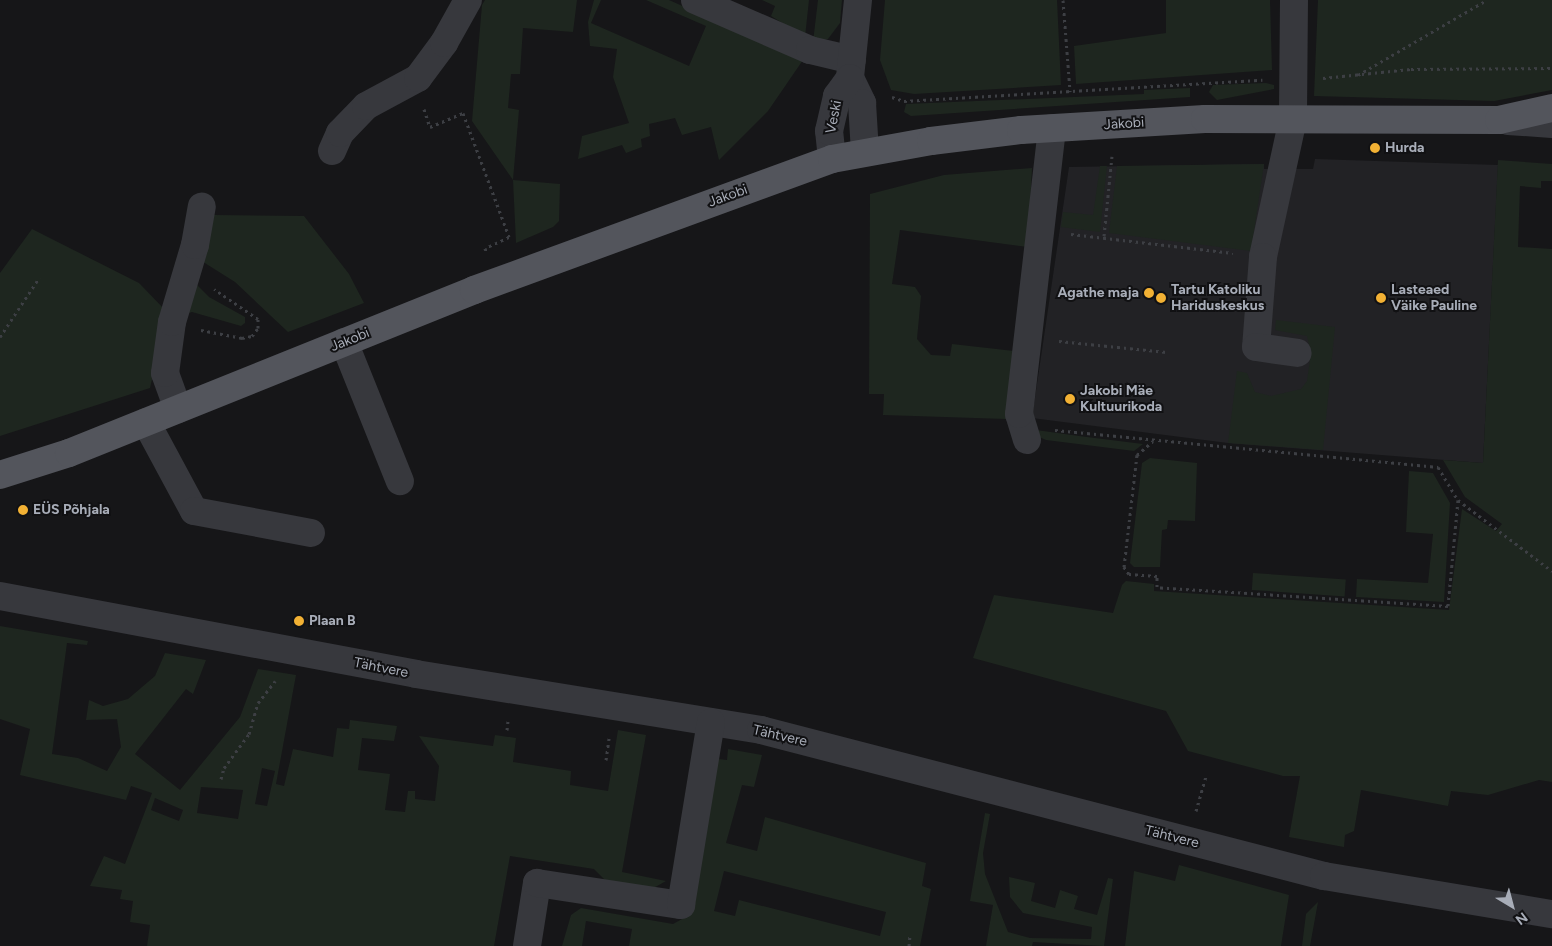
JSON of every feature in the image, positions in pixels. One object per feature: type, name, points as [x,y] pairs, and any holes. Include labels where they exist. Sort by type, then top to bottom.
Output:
[{"type":"main road","name":"Jakobi","points":[[0,475],[69,453],[474,290],[832,159],[865,152],[1052,128],[1206,119],[1499,120],[1552,108]]},
{"type":"street","points":[[332,151],[340,133],[366,106],[413,80],[444,43],[468,0]]},
{"type":"street","points":[[694,0],[851,69]]},
{"type":"street","name":"Veski","points":[[832,159],[829,132],[837,96],[851,69],[858,0]]},
{"type":"street","points":[[1294,0],[1293,119],[1263,257],[1256,347],[1298,353]]},
{"type":"street","name":"Veski","points":[[851,69],[862,103],[865,152]]},
{"type":"street","points":[[1499,120],[1552,124]]},
{"type":"street","points":[[1027,440],[1019,414],[1052,128]]},
{"type":"street","points":[[178,409],[165,372],[172,322],[190,262],[202,206]]},
{"type":"street","points":[[344,342],[400,481]]},
{"type":"street","points":[[146,422],[194,511],[311,533]]},
{"type":"street","name":"Tähtvere","points":[[0,596],[416,674],[761,730],[1324,876],[1552,914]]},
{"type":"street","points":[[527,946],[536,883],[681,905],[711,722]]},
{"type":"path","points":[[1063,0],[1070,92]]},
{"type":"path","points":[[1356,76],[1487,0]]},
{"type":"path","points":[[884,94],[904,101],[1293,80],[1356,76],[1411,69],[1552,68]]},
{"type":"path","points":[[413,80],[430,127],[463,113],[509,237],[485,248],[488,256]]},
{"type":"path","points":[[1104,236],[1112,156]]},
{"type":"path","points":[[1069,234],[1104,236],[1240,254]]},
{"type":"path","points":[[172,322],[182,327],[242,338],[252,336],[258,328],[258,319],[224,298],[190,262]]},
{"type":"path","points":[[0,337],[39,278]]},
{"type":"path","points":[[1054,340],[1166,352]]},
{"type":"path","points":[[1052,430],[1153,441],[1418,462],[1438,466],[1458,500],[1552,571]]},
{"type":"path","points":[[1153,441],[1137,455],[1124,566],[1129,574],[1156,576],[1157,587],[1448,606],[1458,500]]},
{"type":"path","points":[[221,779],[224,768],[249,734],[258,703],[280,677]]},
{"type":"path","points":[[602,736],[610,738],[606,760]]},
{"type":"path","points":[[1196,810],[1206,776]]},
{"type":"path","points":[[909,946],[910,935]]},
{"type":"shaded area","points":[[485,0],[577,0],[573,32],[523,28],[520,74],[511,74],[508,108],[519,110],[513,180],[472,121],[482,5]]},
{"type":"shaded area","points":[[594,0],[601,0],[591,23],[689,66],[706,26],[646,0],[669,0],[803,60],[768,111],[719,160],[711,127],[682,135],[675,118],[649,124],[650,136],[641,139],[642,147],[626,153],[622,145],[578,159],[582,136],[629,123],[613,77],[617,49],[590,46],[588,22]]},
{"type":"shaded area","points":[[762,0],[809,0],[805,37],[771,16],[775,6]]},
{"type":"shaded area","points":[[818,0],[842,0],[840,23],[828,39],[813,42]]},
{"type":"shaded area","points":[[885,0],[1057,0],[1061,85],[914,94],[891,90],[880,60]]},
{"type":"shaded area","points":[[1166,0],[1270,0],[1272,70],[1076,84],[1074,46],[1166,33]]},
{"type":"shaded area","points":[[1318,0],[1552,0],[1552,90],[1494,101],[1314,96]]},
{"type":"shaded area","points":[[1266,83],[1274,85],[1274,89],[1217,100],[1209,92],[1213,85]]},
{"type":"shaded area","points":[[1190,88],[1190,97],[911,116],[904,112],[906,104],[1144,94],[1144,90]]},
{"type":"shaded area","points":[[1315,159],[1498,165],[1483,463],[1228,443],[1032,418],[1069,167],[1264,164],[1264,169],[1313,169]]},
{"type":"shaded area","points":[[1498,160],[1552,164],[1552,181],[1541,181],[1541,188],[1520,186],[1518,247],[1552,249],[1552,782],[1539,780],[1488,795],[1451,791],[1448,806],[1361,790],[1354,831],[1345,835],[1344,847],[1289,837],[1300,776],[1283,776],[1188,751],[1166,711],[973,658],[994,595],[1113,613],[1122,585],[1126,581],[1154,584],[1154,591],[1449,610],[1462,509],[1496,531],[1502,524],[1465,497],[1443,460],[1483,463]]},
{"type":"shaded area","points":[[1264,164],[1251,251],[1109,233],[1117,166]]},
{"type":"shaded area","points":[[1100,166],[1107,166],[1100,232],[1061,227],[1063,212],[1093,215]]},
{"type":"shaded area","points":[[1032,168],[1028,247],[900,230],[892,284],[915,287],[921,296],[917,339],[931,355],[950,356],[952,344],[1014,351],[1006,419],[883,415],[884,394],[869,394],[870,194],[944,175]]},
{"type":"shaded area","points":[[513,180],[560,184],[559,221],[553,227],[516,243]]},
{"type":"shaded area","points":[[214,215],[304,216],[349,274],[364,303],[288,332],[235,282],[200,260]]},
{"type":"shaded area","points":[[32,229],[139,283],[167,312],[150,388],[0,436],[0,273]]},
{"type":"shaded area","points":[[193,281],[209,297],[245,317],[245,323],[241,326],[192,312],[182,315]]},
{"type":"shaded area","points":[[1276,320],[1335,327],[1323,450],[1228,443],[1237,371],[1247,373],[1255,392],[1271,396],[1301,389],[1307,381],[1311,353],[1307,336],[1275,330]]},
{"type":"shaded area","points":[[1036,430],[1143,444],[1134,451],[1046,440],[1037,436]]},
{"type":"shaded area","points":[[1150,458],[1197,463],[1195,521],[1168,520],[1167,529],[1162,530],[1160,567],[1134,567],[1130,563],[1142,463]]},
{"type":"shaded area","points":[[1409,471],[1433,473],[1450,503],[1444,602],[1356,597],[1357,579],[1428,583],[1433,534],[1406,532]]},
{"type":"shaded area","points":[[1253,573],[1346,579],[1345,596],[1252,590]]},
{"type":"shaded area","points":[[0,626],[88,641],[87,645],[67,643],[52,754],[78,758],[107,771],[121,747],[117,719],[86,720],[89,700],[103,706],[128,699],[155,676],[165,653],[206,660],[193,694],[186,689],[135,754],[180,790],[240,717],[258,669],[296,675],[276,784],[284,786],[293,749],[333,757],[337,728],[349,729],[350,720],[397,726],[394,741],[362,738],[358,770],[390,774],[385,810],[405,812],[408,791],[415,791],[415,799],[435,801],[439,766],[419,736],[493,746],[495,735],[516,738],[513,762],[571,771],[570,785],[608,791],[618,730],[646,735],[622,872],[666,881],[643,894],[613,888],[594,869],[510,856],[494,946],[147,946],[150,925],[130,922],[133,901],[120,899],[122,890],[90,886],[104,856],[125,864],[152,793],[131,786],[126,800],[20,775],[30,729],[0,719]],"holes":[[[262,768],[275,771],[267,806],[255,804]],[[201,787],[243,790],[238,819],[197,813]],[[155,798],[183,810],[179,821],[151,810]]]},
{"type":"shaded area","points":[[728,749],[762,755],[754,787],[742,785],[726,843],[757,851],[765,817],[926,863],[922,886],[931,889],[920,946],[629,946],[632,929],[586,921],[582,946],[562,946],[571,915],[581,908],[673,924],[684,918],[718,759],[727,760]],"holes":[[[724,871],[886,912],[880,936],[739,900],[735,916],[714,911]]]},
{"type":"shaded area","points":[[985,813],[990,814],[983,853],[985,874],[1008,932],[1030,938],[1091,939],[1092,927],[1023,913],[1010,897],[1009,877],[1035,883],[1031,901],[1055,908],[1060,890],[1078,896],[1074,909],[1097,915],[1108,878],[1113,879],[1104,946],[1033,942],[1032,946],[986,946],[993,905],[970,901]]},
{"type":"shaded area","points":[[1179,865],[1289,895],[1281,946],[1125,946],[1134,871],[1175,881]]},
{"type":"shaded area","points":[[1318,902],[1310,946],[1302,946],[1306,914]]},
{"type":"place","name":"Hurda","points":[[1375,148]]},
{"type":"place","name":"Agathe maja","points":[[1149,293]]},
{"type":"place","name":"Tartu Katoliku Hariduskeskus","points":[[1161,298]]},
{"type":"place","name":"Lasteaed Väike Pauline","points":[[1381,298]]},
{"type":"place","name":"Jakobi Mäe Kultuurikoda","points":[[1070,399]]},
{"type":"place","name":"EÜS Põhjala","points":[[23,510]]},
{"type":"place","name":"Plaan B","points":[[299,621]]}]
